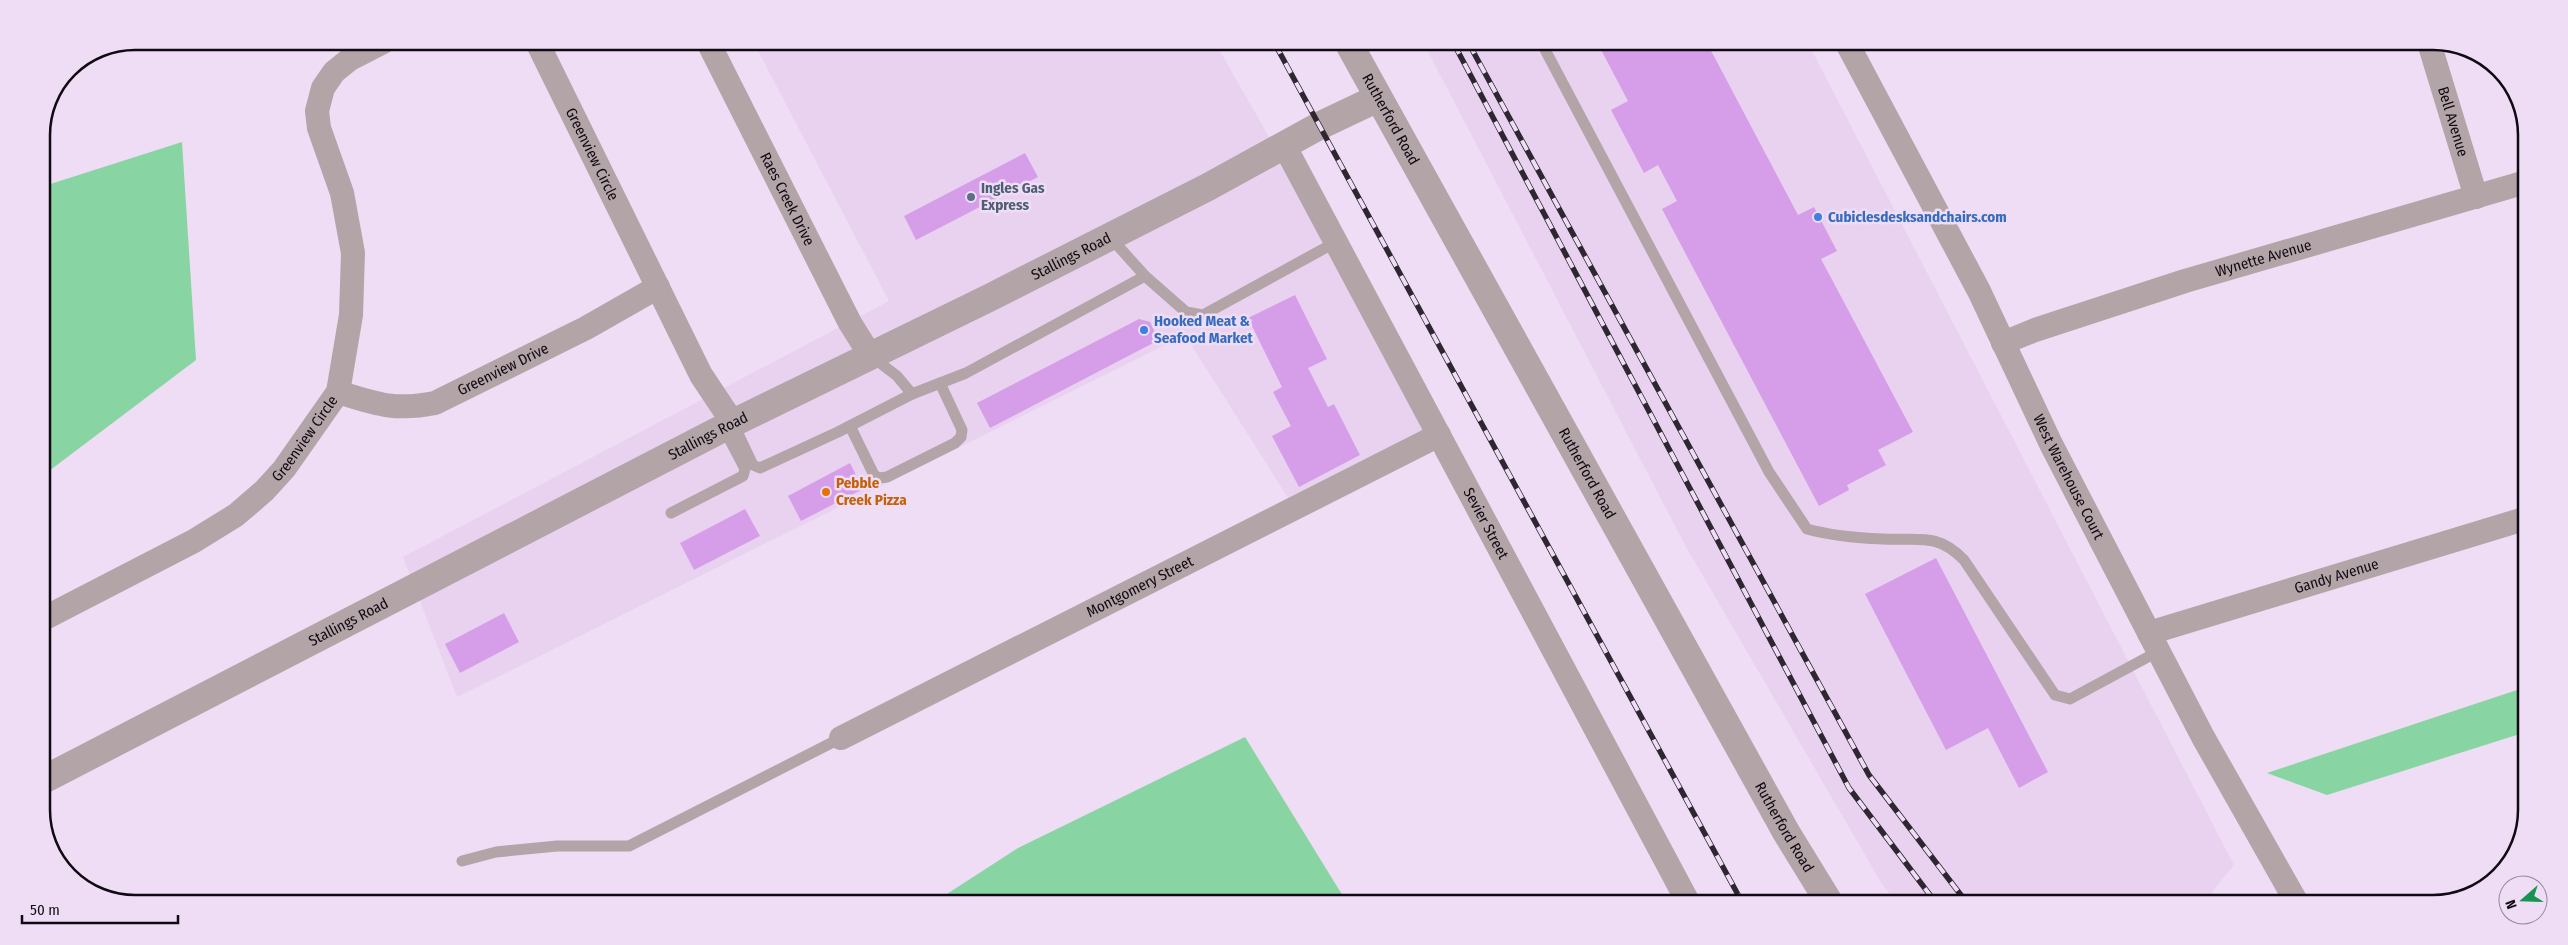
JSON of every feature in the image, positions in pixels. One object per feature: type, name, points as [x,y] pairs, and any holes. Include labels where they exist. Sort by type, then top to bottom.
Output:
[{"type":"street","name":"Greenview Circle","points":[[50,616],[194,542],[236,515],[264,491],[284,469],[338,392],[351,315],[353,253],[342,194],[319,128],[317,111],[323,88],[334,72],[350,59],[367,50]]},
{"type":"street","name":"Greenview Circle","points":[[541,50],[701,375],[729,426]]},
{"type":"street","name":"Raes Creek Drive","points":[[712,50],[850,323],[870,355]]},
{"type":"street","name":"Rutherford Road","points":[[1352,50],[1786,832],[1825,895]]},
{"type":"street","name":"West Warehouse Court","points":[[1851,50],[1979,291],[2051,444],[2203,737],[2292,895]]},
{"type":"street","name":"Bell Avenue","points":[[2431,50],[2476,197]]},
{"type":"street","name":"Stallings Road","points":[[50,777],[729,426],[1110,237],[1318,126],[1378,98]]},
{"type":"street","name":"Sevier Street","points":[[1284,145],[1684,895]]},
{"type":"street","name":"Wynette Avenue","points":[[2003,344],[2034,330],[2185,281],[2518,184]]},
{"type":"street","name":"Greenview Drive","points":[[338,392],[393,408],[435,403],[586,328],[658,287]]},
{"type":"street","name":"Montgomery Street","points":[[841,738],[1439,435]]},
{"type":"street","name":"Gandy Avenue","points":[[2154,642],[2518,521]]},
{"type":"lane","points":[[1545,50],[1769,472],[1807,529],[1828,535],[1885,539],[1923,538],[1953,549],[1964,560],[2055,696],[2070,699],[2154,642]]},
{"type":"lane","points":[[1110,237],[1145,276],[1186,312],[1203,315],[1336,242]]},
{"type":"lane","points":[[729,426],[753,465],[760,468],[850,426],[912,394],[966,373],[1145,276]]},
{"type":"lane","points":[[870,355],[897,376],[912,394]]},
{"type":"lane","points":[[850,426],[874,475],[878,478],[887,477],[955,442],[961,436],[962,430],[940,383]]},
{"type":"lane","points":[[671,513],[743,476],[744,469],[729,426]]},
{"type":"lane","points":[[462,861],[496,852],[558,846],[629,846],[841,738]]},
{"type":"shaded area","points":[[758,50],[1219,50],[1439,435],[1295,509],[1185,335],[457,697],[403,557],[889,301]]},
{"type":"shaded area","points":[[1427,50],[1812,50],[2234,865],[2210,895],[1891,895],[1882,884],[1685,545]]},
{"type":"green space","points":[[182,142],[196,360],[50,470],[50,184]]},
{"type":"green space","points":[[2518,690],[2518,735],[2327,795],[2267,773]]},
{"type":"green space","points":[[1245,737],[1342,895],[945,895],[1018,848]]},
{"type":"building","points":[[1601,50],[1711,50],[1798,215],[1814,207],[1837,251],[1821,259],[1913,432],[1878,450],[1886,465],[1847,485],[1849,490],[1819,506],[1662,209],[1677,201],[1658,165],[1644,173],[1611,110],[1628,101]]},
{"type":"building","name":"Ingles Gas Express","points":[[1025,153],[1038,177],[916,240],[904,216]]},
{"type":"building","points":[[1295,295],[1327,359],[1308,368],[1328,407],[1334,404],[1360,455],[1299,487],[1272,436],[1291,426],[1273,392],[1282,387],[1248,318]]},
{"type":"building","points":[[1139,319],[1150,322],[1159,340],[990,428],[977,403]]},
{"type":"building","name":"Pebble Creek Pizza","points":[[850,463],[863,489],[801,521],[788,496]]},
{"type":"building","points":[[745,509],[760,536],[694,570],[680,543]]},
{"type":"building","points":[[1936,558],[2048,772],[2019,788],[1988,728],[1946,750],[1865,594]]},
{"type":"building","points":[[504,613],[519,642],[460,673],[445,644]]},
{"type":"railway","points":[[1278,50],[1738,895]]},
{"type":"railway","points":[[1457,50],[1849,788],[1930,895]]},
{"type":"railway","points":[[1472,50],[1869,775],[1961,895]]},
{"type":"place","name":"Ingles Gas Express","points":[[971,197]]},
{"type":"place","name":"Cubiclesdesksandchairs.com","points":[[1818,217]]},
{"type":"place","name":"Hooked Meat & Seafood Market","points":[[1144,330]]},
{"type":"place","name":"Pebble Creek Pizza","points":[[826,492]]}]
